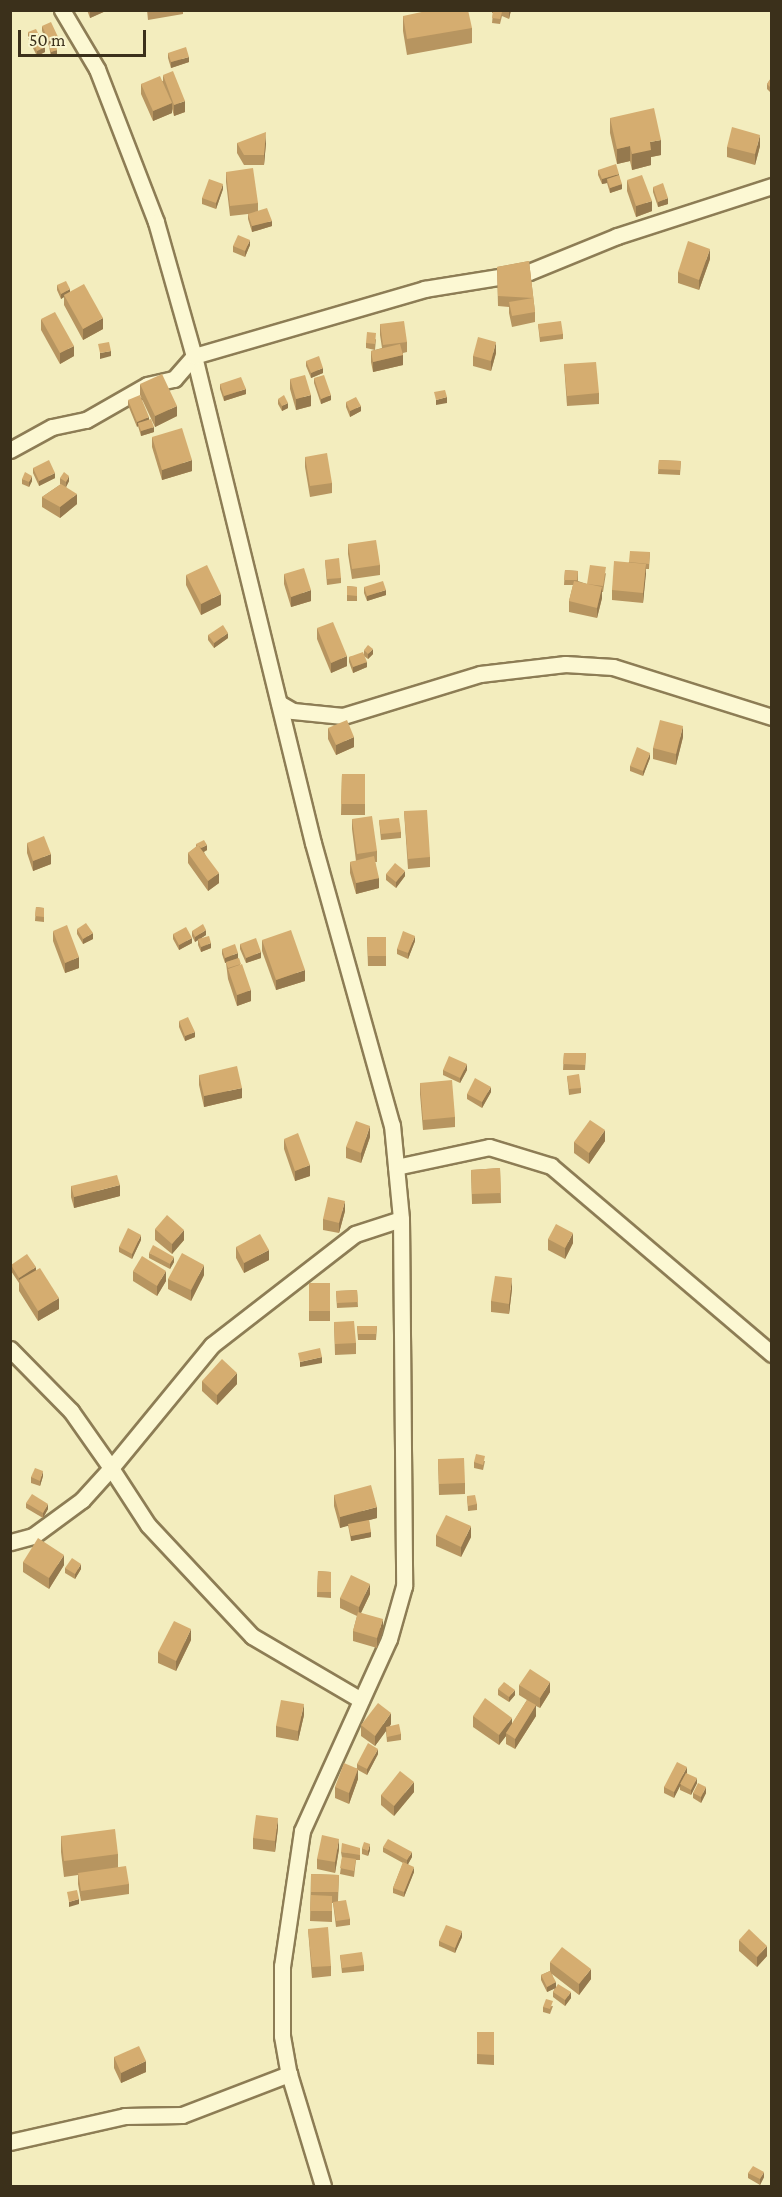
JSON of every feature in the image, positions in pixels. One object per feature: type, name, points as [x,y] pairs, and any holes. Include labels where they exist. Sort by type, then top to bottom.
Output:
[{"type":"street","points":[[62,10],[97,69],[122,132],[194,356],[279,703],[392,1125],[401,1219],[404,1586],[361,1700],[302,1831],[282,1966],[282,2036],[289,2074],[323,2187]]},
{"type":"street","points":[[10,450],[52,427],[86,420],[147,385],[174,379],[194,356],[424,289],[529,272],[628,232],[771,186]]},
{"type":"street","points":[[279,703],[293,711],[343,716],[480,674],[565,664],[613,667],[771,717]]},
{"type":"street","points":[[396,1167],[489,1147],[551,1166],[771,1354]]},
{"type":"street","points":[[10,1542],[33,1536],[82,1500],[212,1345],[355,1234],[401,1219]]},
{"type":"street","points":[[10,1349],[71,1411],[148,1525],[252,1636],[361,1700]]},
{"type":"street","points":[[10,2142],[125,2116],[182,2115],[289,2074]]},
{"type":"building","points":[[431,10],[468,10],[472,28],[407,39],[403,16]]},
{"type":"building","points":[[493,11],[502,12],[500,19],[492,18]]},
{"type":"building","points":[[51,22],[58,37],[49,41],[42,26]]},
{"type":"building","points":[[36,29],[45,47],[37,51],[28,32]]},
{"type":"building","points":[[56,44],[57,50],[51,52],[49,45]]},
{"type":"building","points":[[186,47],[189,57],[171,62],[168,53]]},
{"type":"building","points":[[173,71],[185,101],[174,105],[163,75]]},
{"type":"building","points":[[160,76],[172,103],[153,111],[141,84]]},
{"type":"building","points":[[654,108],[661,140],[650,142],[651,150],[632,154],[630,146],[617,149],[610,118]]},
{"type":"building","points":[[732,127],[760,135],[755,154],[727,147]]},
{"type":"building","points":[[266,132],[264,155],[244,155],[237,143]]},
{"type":"building","points":[[616,164],[619,174],[602,179],[598,170]]},
{"type":"building","points":[[253,168],[258,203],[230,206],[226,172]]},
{"type":"building","points":[[619,175],[622,184],[610,188],[607,179]]},
{"type":"building","points":[[642,175],[652,201],[636,206],[627,180]]},
{"type":"building","points":[[209,179],[223,184],[216,203],[202,198]]},
{"type":"building","points":[[663,183],[668,198],[658,202],[653,187]]},
{"type":"building","points":[[267,208],[272,221],[252,226],[248,214]]},
{"type":"building","points":[[238,235],[250,240],[245,251],[233,246]]},
{"type":"building","points":[[688,241],[710,249],[699,280],[678,272]]},
{"type":"building","points":[[529,261],[535,312],[512,316],[509,302],[533,298],[498,296],[497,267]]},
{"type":"building","points":[[66,281],[70,289],[61,294],[57,285]]},
{"type":"building","points":[[84,284],[103,318],[83,329],[64,295]]},
{"type":"building","points":[[55,312],[74,346],[60,353],[41,319]]},
{"type":"building","points":[[404,321],[407,342],[383,345],[380,324]]},
{"type":"building","points":[[561,321],[563,334],[540,337],[538,324]]},
{"type":"building","points":[[367,332],[376,333],[375,344],[366,343]]},
{"type":"building","points":[[478,337],[496,342],[491,361],[473,356]]},
{"type":"building","points":[[109,342],[111,351],[100,353],[98,344]]},
{"type":"building","points":[[400,344],[403,355],[373,362],[371,351]]},
{"type":"building","points":[[319,356],[323,368],[311,373],[306,361]]},
{"type":"building","points":[[596,362],[599,393],[567,396],[564,364]]},
{"type":"building","points":[[162,374],[177,406],[155,416],[140,384]]},
{"type":"building","points":[[305,375],[311,395],[296,399],[290,379]]},
{"type":"building","points":[[324,375],[331,395],[321,399],[314,378]]},
{"type":"building","points":[[241,377],[246,389],[224,396],[220,384]]},
{"type":"building","points":[[445,390],[447,397],[436,400],[434,392]]},
{"type":"building","points":[[140,395],[149,417],[137,422],[128,400]]},
{"type":"building","points":[[284,395],[288,403],[282,406],[278,399]]},
{"type":"building","points":[[356,397],[361,406],[350,411],[346,402]]},
{"type":"building","points":[[151,419],[154,427],[141,431],[138,423]]},
{"type":"building","points":[[182,428],[192,460],[162,470],[152,437]]},
{"type":"building","points":[[327,453],[332,483],[310,486],[305,457]]},
{"type":"building","points":[[49,460],[55,473],[39,481],[33,468]]},
{"type":"building","points":[[659,460],[681,461],[680,470],[658,469]]},
{"type":"building","points":[[25,472],[32,476],[29,482],[22,479]]},
{"type":"building","points":[[64,472],[69,476],[66,482],[60,478]]},
{"type":"building","points":[[61,484],[77,494],[60,507],[42,497]]},
{"type":"building","points":[[376,540],[380,565],[352,569],[348,544]]},
{"type":"building","points":[[630,551],[650,552],[649,564],[629,562]]},
{"type":"building","points":[[339,558],[341,578],[327,579],[325,560]]},
{"type":"building","points":[[614,561],[646,564],[643,593],[612,590]]},
{"type":"building","points":[[207,565],[221,594],[201,604],[186,575]]},
{"type":"building","points":[[590,565],[606,567],[603,586],[587,584]]},
{"type":"building","points":[[304,568],[311,590],[291,597],[284,574]]},
{"type":"building","points":[[565,570],[578,571],[577,580],[564,580]]},
{"type":"building","points":[[383,581],[386,590],[367,596],[364,587]]},
{"type":"building","points":[[574,581],[602,587],[597,608],[569,601]]},
{"type":"building","points":[[347,586],[357,587],[357,596],[347,595]]},
{"type":"building","points":[[333,622],[347,656],[331,663],[317,628]]},
{"type":"building","points":[[223,625],[228,633],[214,643],[208,635]]},
{"type":"building","points":[[368,645],[373,649],[368,654],[364,650]]},
{"type":"building","points":[[363,652],[367,662],[353,667],[349,657]]},
{"type":"building","points":[[347,720],[354,737],[336,745],[328,728]]},
{"type":"building","points":[[660,720],[683,726],[676,754],[653,748]]},
{"type":"building","points":[[637,747],[650,753],[643,771],[630,766]]},
{"type":"building","points":[[342,774],[365,774],[365,804],[341,804]]},
{"type":"building","points":[[427,810],[430,857],[408,859],[404,811]]},
{"type":"building","points":[[372,816],[377,851],[357,854],[352,819]]},
{"type":"building","points":[[399,818],[401,832],[381,834],[379,820]]},
{"type":"building","points":[[44,836],[51,854],[33,861],[27,843]]},
{"type":"building","points":[[204,840],[207,845],[201,848],[197,846],[196,844]]},
{"type":"building","points":[[198,845],[219,873],[208,881],[188,853]]},
{"type":"building","points":[[374,856],[379,878],[356,883],[350,862]]},
{"type":"building","points":[[395,863],[405,871],[396,882],[386,874]]},
{"type":"building","points":[[36,907],[44,908],[44,917],[35,916]]},
{"type":"building","points":[[86,923],[93,933],[83,939],[77,929]]},
{"type":"building","points":[[203,924],[206,930],[195,937],[192,931]]},
{"type":"building","points":[[67,925],[79,957],[65,963],[53,931]]},
{"type":"building","points":[[186,927],[192,938],[179,945],[173,934]]},
{"type":"building","points":[[291,930],[305,970],[276,980],[262,940]]},
{"type":"building","points":[[403,931],[415,936],[408,953],[397,949]]},
{"type":"building","points":[[209,936],[211,943],[201,947],[198,939]]},
{"type":"building","points":[[367,937],[386,937],[386,956],[368,956]]},
{"type":"building","points":[[256,938],[261,952],[246,958],[240,944]]},
{"type":"building","points":[[235,944],[238,953],[225,958],[222,949]]},
{"type":"building","points":[[239,958],[241,964],[228,968],[226,962]]},
{"type":"building","points":[[242,964],[251,990],[237,995],[228,969]]},
{"type":"building","points":[[188,1017],[195,1032],[185,1036],[179,1021]]},
{"type":"building","points":[[564,1053],[586,1053],[585,1065],[563,1064]]},
{"type":"building","points":[[449,1056],[467,1064],[460,1078],[443,1070]]},
{"type":"building","points":[[237,1066],[242,1088],[204,1096],[199,1075]]},
{"type":"building","points":[[579,1074],[581,1088],[569,1089],[567,1076]]},
{"type":"building","points":[[475,1078],[491,1087],[482,1102],[467,1094]]},
{"type":"building","points":[[452,1080],[455,1117],[423,1120],[420,1083]]},
{"type":"building","points":[[590,1120],[605,1130],[589,1153],[574,1142]]},
{"type":"building","points":[[356,1121],[370,1126],[361,1153],[346,1147]]},
{"type":"building","points":[[298,1133],[310,1165],[295,1171],[284,1139]]},
{"type":"building","points":[[500,1168],[501,1193],[472,1194],[471,1170]]},
{"type":"building","points":[[117,1175],[120,1185],[74,1197],[71,1186]]},
{"type":"building","points":[[328,1197],[345,1201],[339,1223],[323,1219]]},
{"type":"building","points":[[167,1215],[184,1230],[172,1244],[155,1229]]},
{"type":"building","points":[[556,1224],[573,1233],[565,1248],[548,1239]]},
{"type":"building","points":[[128,1228],[141,1235],[132,1254],[119,1247]]},
{"type":"building","points":[[260,1234],[269,1250],[244,1263],[236,1247]]},
{"type":"building","points":[[153,1245],[174,1257],[170,1264],[149,1253]]},
{"type":"building","points":[[182,1253],[204,1265],[191,1290],[168,1279]]},
{"type":"building","points":[[27,1254],[36,1267],[19,1278],[11,1265]]},
{"type":"building","points":[[142,1256],[166,1271],[157,1286],[133,1271]]},
{"type":"building","points":[[40,1268],[59,1298],[38,1311],[19,1280]]},
{"type":"building","points":[[495,1276],[512,1278],[509,1304],[491,1301]]},
{"type":"building","points":[[309,1283],[330,1283],[330,1311],[309,1311]]},
{"type":"building","points":[[357,1290],[358,1302],[337,1303],[336,1291]]},
{"type":"building","points":[[354,1321],[356,1343],[335,1344],[334,1322]]},
{"type":"building","points":[[357,1326],[377,1326],[376,1334],[358,1334]]},
{"type":"building","points":[[320,1348],[322,1357],[300,1362],[298,1353]]},
{"type":"building","points":[[222,1359],[237,1373],[217,1395],[202,1381]]},
{"type":"building","points":[[476,1454],[485,1456],[483,1465],[474,1462]]},
{"type":"building","points":[[464,1458],[465,1483],[439,1484],[438,1459]]},
{"type":"building","points":[[35,1468],[43,1471],[40,1481],[31,1477]]},
{"type":"building","points":[[371,1485],[377,1507],[340,1517],[334,1495]]},
{"type":"building","points":[[32,1494],[48,1504],[43,1513],[26,1503]]},
{"type":"building","points":[[475,1495],[477,1504],[468,1506],[467,1496]]},
{"type":"building","points":[[446,1515],[471,1526],[461,1547],[436,1535]]},
{"type":"building","points":[[369,1520],[371,1532],[351,1536],[348,1524]]},
{"type":"building","points":[[38,1538],[64,1555],[49,1578],[23,1562]]},
{"type":"building","points":[[72,1558],[81,1564],[75,1574],[65,1568]]},
{"type":"building","points":[[318,1571],[331,1572],[331,1592],[317,1592]]},
{"type":"building","points":[[351,1575],[370,1584],[359,1607],[340,1598]]},
{"type":"building","points":[[358,1612],[383,1619],[377,1638],[353,1631]]},
{"type":"building","points":[[174,1621],[191,1629],[176,1661],[158,1652]]},
{"type":"building","points":[[530,1669],[550,1682],[540,1698],[519,1685]]},
{"type":"building","points":[[504,1682],[515,1690],[509,1697],[498,1689]]},
{"type":"building","points":[[485,1698],[512,1718],[499,1735],[473,1716]]},
{"type":"building","points":[[281,1700],[304,1704],[298,1731],[276,1726]]},
{"type":"building","points":[[527,1700],[536,1705],[515,1739],[506,1733]]},
{"type":"building","points":[[378,1703],[391,1713],[375,1736],[361,1725]]},
{"type":"building","points":[[399,1724],[401,1734],[387,1737],[386,1727]]},
{"type":"building","points":[[368,1743],[378,1749],[367,1769],[357,1764]]},
{"type":"building","points":[[677,1762],[687,1767],[674,1792],[664,1787]]},
{"type":"building","points":[[344,1763],[358,1769],[349,1793],[335,1787]]},
{"type":"building","points":[[400,1771],[414,1782],[394,1806],[381,1795]]},
{"type":"building","points":[[686,1773],[697,1778],[691,1790],[680,1784]]},
{"type":"building","points":[[698,1783],[706,1787],[701,1797],[693,1793]]},
{"type":"building","points":[[256,1815],[278,1818],[275,1841],[253,1838]]},
{"type":"building","points":[[115,1829],[118,1854],[64,1861],[61,1836]]},
{"type":"building","points":[[322,1835],[339,1839],[335,1862],[317,1859]]},
{"type":"building","points":[[388,1839],[412,1852],[407,1860],[383,1847]]},
{"type":"building","points":[[364,1842],[370,1844],[368,1851],[362,1848]]},
{"type":"building","points":[[342,1843],[360,1848],[360,1855],[341,1852]]},
{"type":"building","points":[[342,1857],[356,1859],[354,1871],[340,1868]]},
{"type":"building","points":[[403,1862],[414,1867],[404,1892],[393,1888]]},
{"type":"building","points":[[126,1866],[129,1884],[81,1891],[78,1873]]},
{"type":"building","points":[[311,1874],[339,1875],[338,1892],[311,1892]]},
{"type":"building","points":[[77,1890],[79,1899],[69,1902],[67,1892]]},
{"type":"building","points":[[311,1895],[332,1896],[332,1911],[310,1911]]},
{"type":"building","points":[[346,1900],[350,1919],[336,1921],[333,1902]]},
{"type":"building","points":[[446,1925],[462,1931],[455,1948],[439,1941]]},
{"type":"building","points":[[328,1927],[331,1966],[312,1967],[308,1929]]},
{"type":"building","points":[[749,1929],[767,1946],[757,1957],[739,1940]]},
{"type":"building","points":[[562,1947],[591,1969],[579,1984],[550,1962]]},
{"type":"building","points":[[362,1952],[364,1965],[342,1968],[340,1955]]},
{"type":"building","points":[[550,1971],[556,1982],[547,1987],[541,1975]]},
{"type":"building","points":[[558,1984],[571,1992],[565,2000],[553,1992]]},
{"type":"building","points":[[546,1999],[553,2001],[550,2009],[543,2007]]},
{"type":"building","points":[[477,2032],[494,2032],[494,2055],[477,2054]]},
{"type":"building","points":[[139,2046],[146,2061],[121,2073],[114,2057]]},
{"type":"building","points":[[753,2166],[764,2172],[760,2179],[748,2173]]}]
